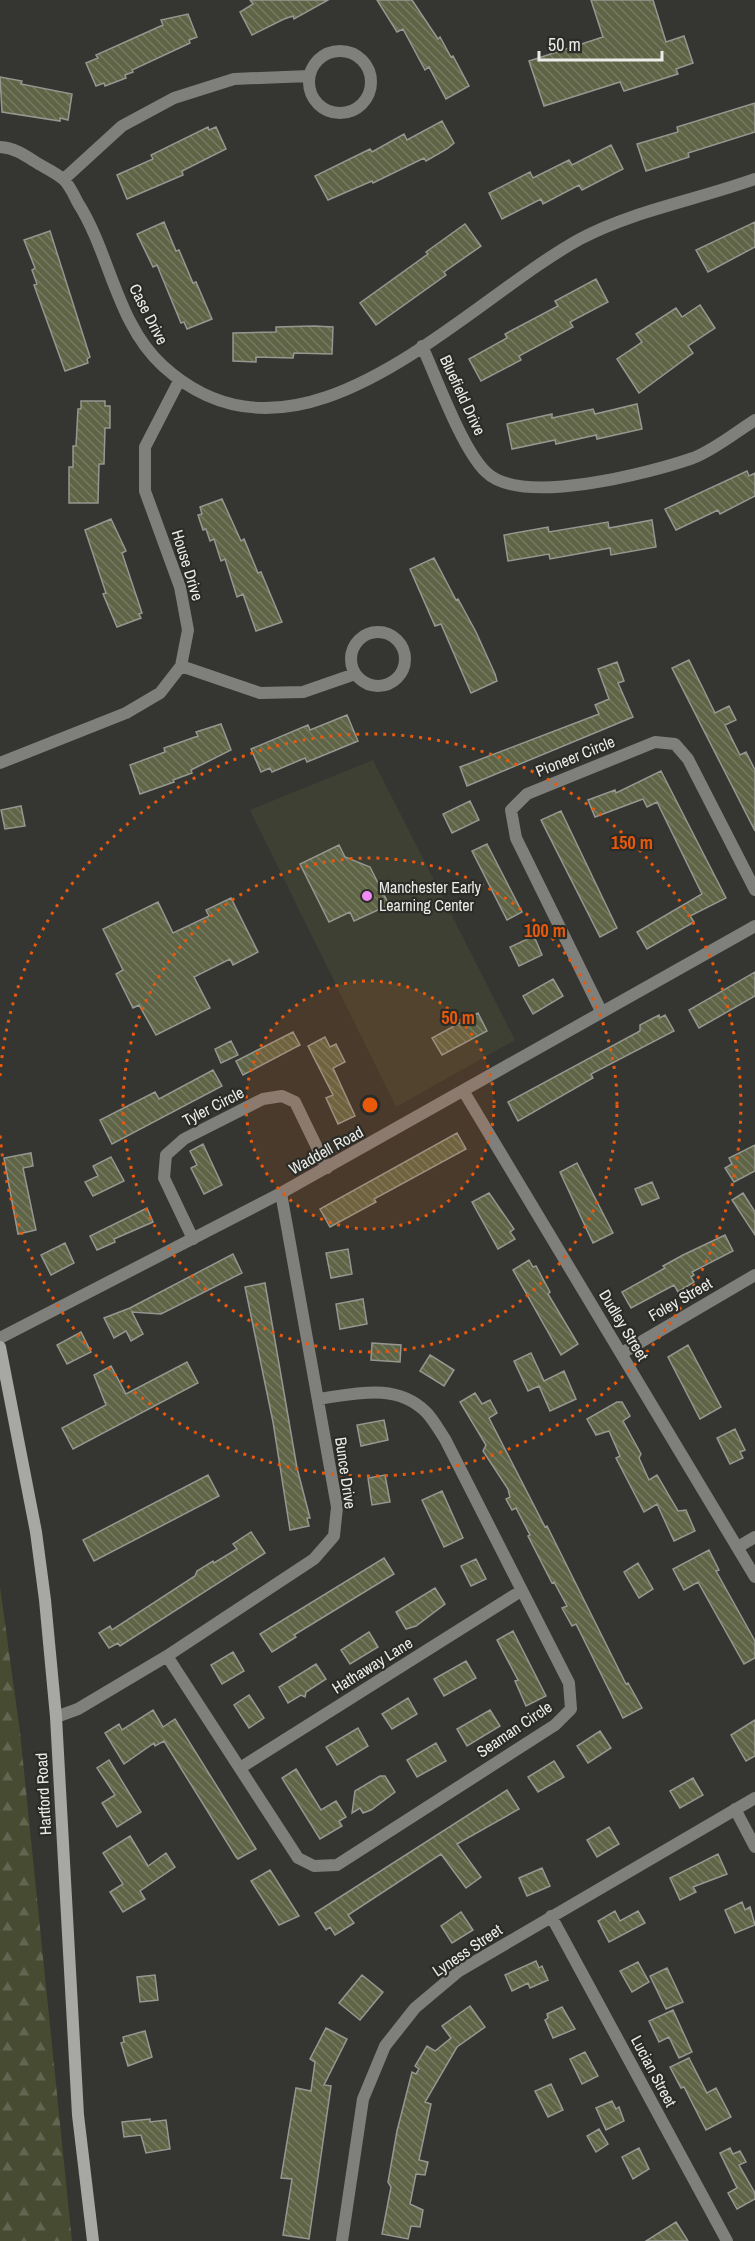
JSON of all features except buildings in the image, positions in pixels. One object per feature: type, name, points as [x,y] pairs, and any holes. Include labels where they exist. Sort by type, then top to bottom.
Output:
[{"type":"main road","name":"Hartford Road","points":[[0,1347],[36,1532],[56,1717],[78,2115],[93,2241]]},
{"type":"street","points":[[343,51],[354,54],[367,66],[371,76],[370,90],[358,107],[338,113],[318,104],[312,95],[309,76],[320,58],[330,52],[343,51]]},
{"type":"street","points":[[64,179],[122,126],[174,98],[234,79],[309,76]]},
{"type":"street","name":"Case Drive","points":[[0,147],[13,148],[64,179],[88,217],[124,307],[148,353],[179,381],[222,404],[263,409],[315,403],[365,382],[422,346]]},
{"type":"street","name":"Bluefield Drive","points":[[755,178],[709,195],[620,219],[586,237],[422,346],[462,436],[486,473],[522,488],[606,483],[695,457],[755,420]]},
{"type":"street","name":"House Drive","points":[[0,763],[126,713],[160,693],[181,666],[188,630],[180,587],[146,491],[145,480],[145,447],[179,381]]},
{"type":"street","points":[[379,632],[396,639],[402,646],[405,664],[395,680],[376,687],[367,684],[355,674],[350,656],[353,646],[361,637],[379,632]]},
{"type":"street","points":[[181,666],[260,693],[303,692],[355,674]]},
{"type":"street","name":"Pioneer Circle","points":[[601,1011],[516,838],[511,810],[527,794],[655,742],[675,744],[688,759],[755,890]]},
{"type":"street","name":"Waddell Road","points":[[0,1338],[281,1193],[464,1092],[601,1011],[755,926]]},
{"type":"street","name":"Dudley Street","points":[[464,1092],[755,1577]]},
{"type":"street","name":"Tyler Circle","points":[[194,1239],[165,1178],[166,1155],[184,1139],[263,1099],[282,1096],[295,1102],[327,1167]]},
{"type":"street","name":"Bunce Drive","points":[[56,1717],[78,1709],[166,1656],[314,1559],[334,1536],[337,1507],[281,1193]]},
{"type":"street","name":"Foley Street","points":[[622,1353],[755,1275]]},
{"type":"street","name":"Seaman Circle","points":[[166,1656],[298,1858],[314,1866],[337,1865],[555,1725],[571,1709],[569,1683],[445,1439],[425,1411],[402,1395],[378,1391],[318,1399]]},
{"type":"street","points":[[738,1547],[755,1537]]},
{"type":"street","name":"Hathaway Lane","points":[[240,1768],[521,1590]]},
{"type":"street","name":"Lyness Street","points":[[342,2241],[363,2099],[385,2046],[415,2008],[459,1971],[755,1797]]},
{"type":"street","points":[[735,1809],[755,1847]]},
{"type":"street","name":"Lucian Street","points":[[551,1916],[727,2241]]},
{"type":"shaded area","name":"Manchester Early Learning Center","points":[[373,760],[515,1040],[396,1107],[250,810]]},
{"type":"green space","points":[[0,1587],[20,1732],[72,2241],[0,2241]]},
{"type":"place","name":"Manchester Early Learning Center","points":[[367,896]]}]
